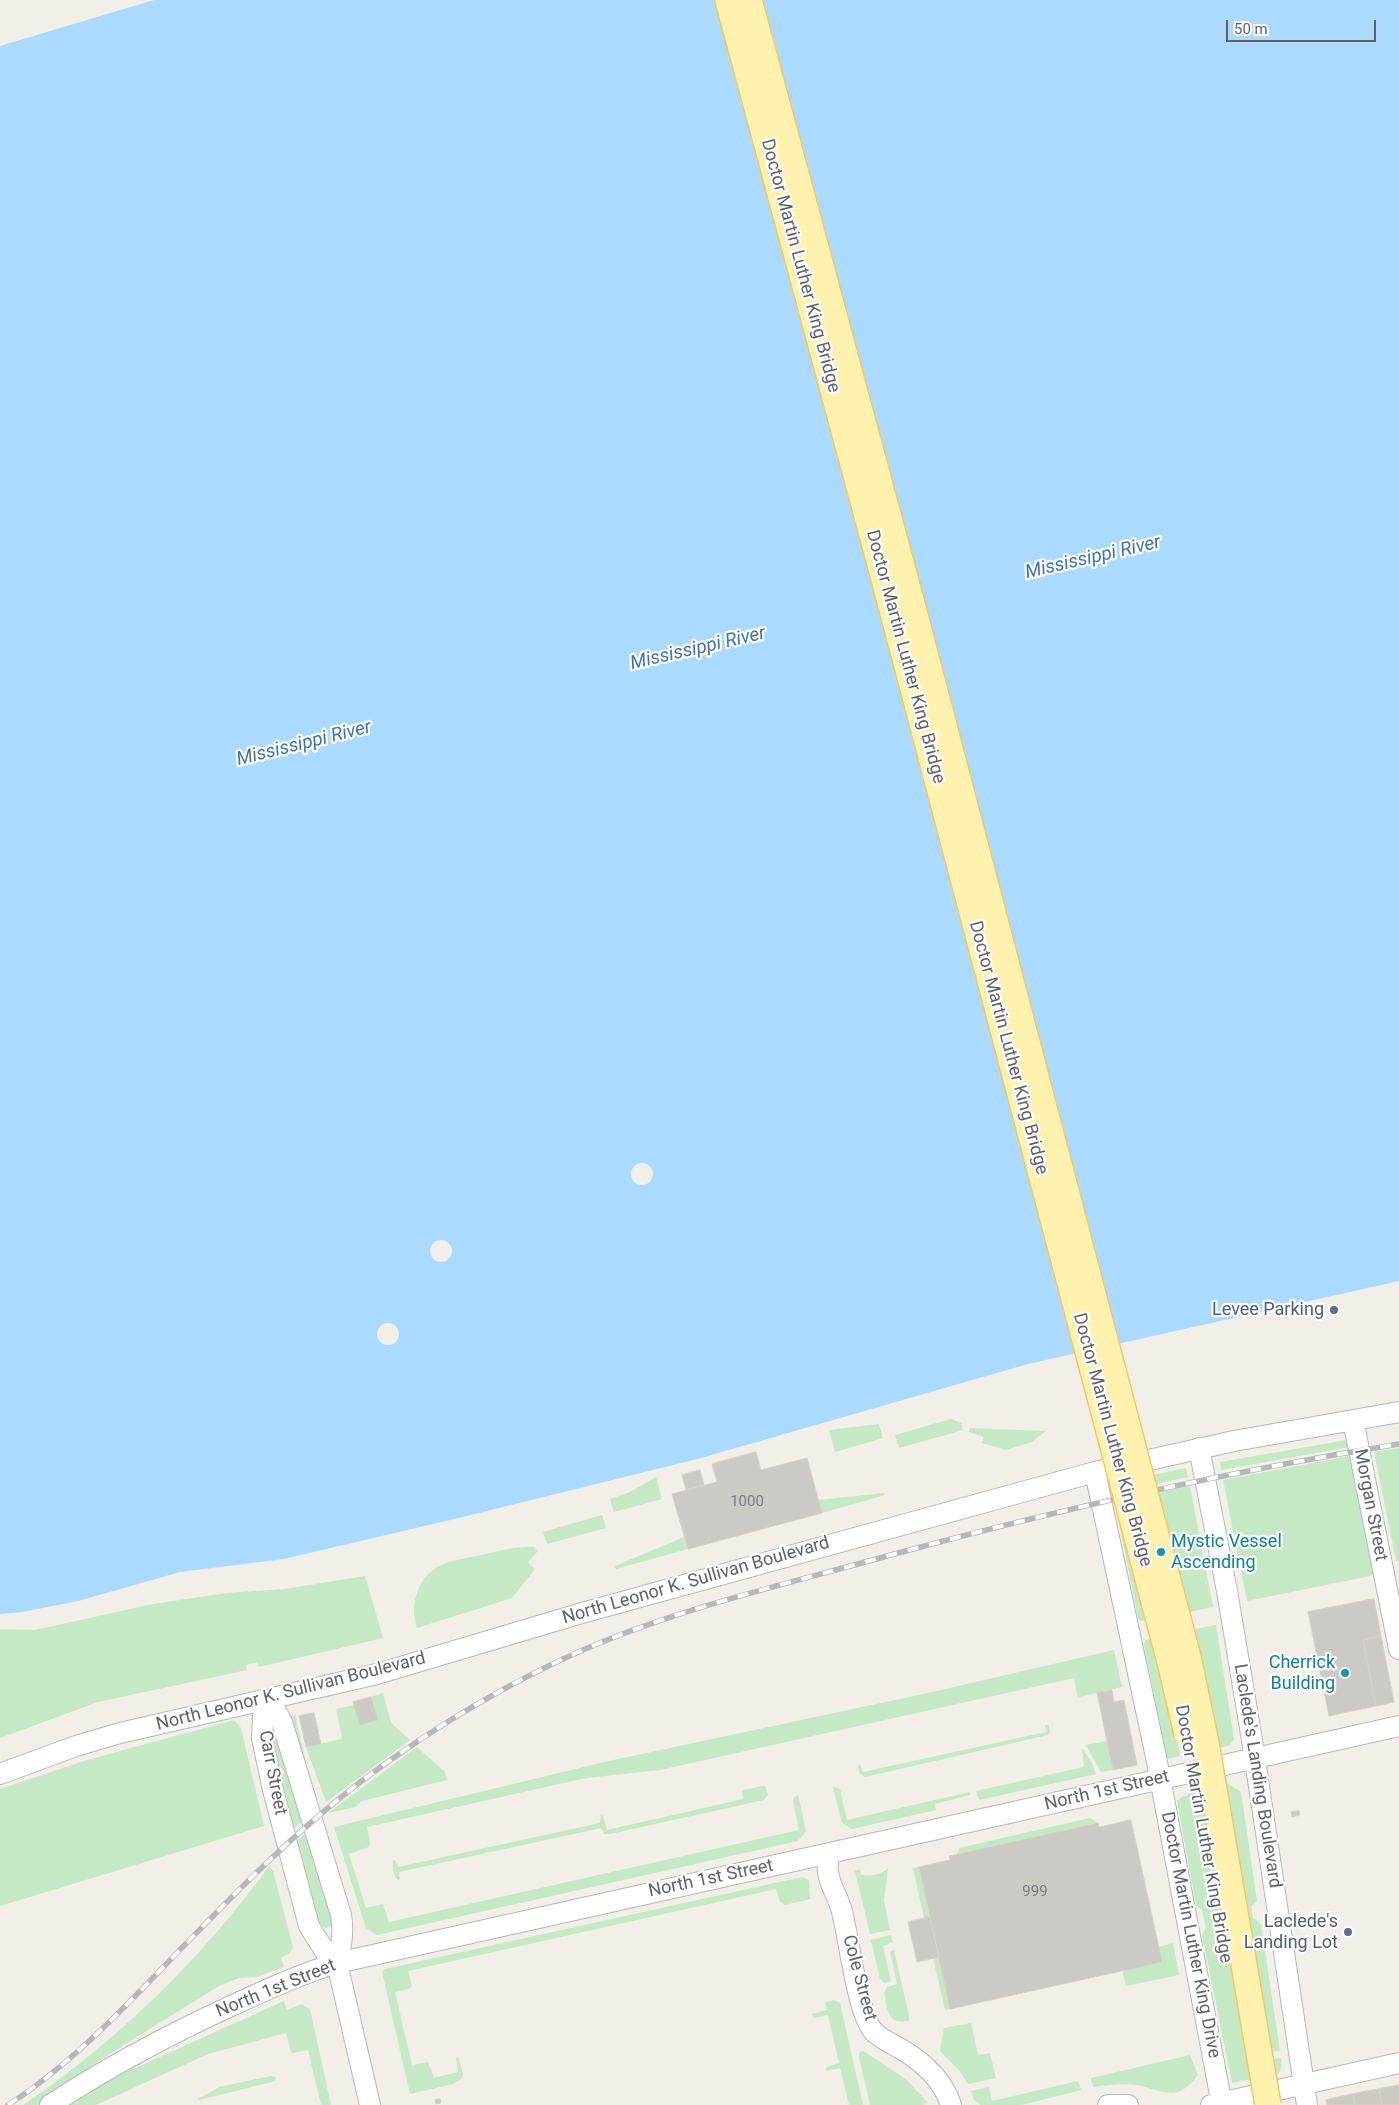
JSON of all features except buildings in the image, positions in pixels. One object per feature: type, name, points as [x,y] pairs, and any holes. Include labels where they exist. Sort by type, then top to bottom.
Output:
[{"type":"main road","name":"Doctor Martin Luther King Bridge","points":[[728,0],[891,605],[1175,1680],[1190,1746],[1250,2105]]},
{"type":"main road","name":"Doctor Martin Luther King Bridge","points":[[749,0],[916,620],[1188,1657],[1203,1724],[1268,2105]]},
{"type":"street","name":"North Leonor K. Sullivan Boulevard","points":[[0,1774],[76,1746],[120,1733],[377,1674],[592,1610],[1095,1472],[1199,1448],[1399,1412]]},
{"type":"street","name":"Morgan Street","points":[[1354,1420],[1399,1649]]},
{"type":"street","name":"Laclede's Landing Boulevard","points":[[1199,1448],[1228,1598],[1255,1758],[1307,2105]]},
{"type":"street","name":"Doctor Martin Luther King Drive","points":[[1095,1472],[1160,1779],[1218,2104]]},
{"type":"street","name":"Carr Street","points":[[269,1699],[263,1717],[262,1738],[291,1859],[309,1926],[326,1953],[337,1963]]},
{"type":"street","name":"Carr Street","points":[[269,1699],[282,1722],[341,1915],[343,1929],[342,1945],[337,1963],[370,2105]]},
{"type":"street","name":"North 1st Street","points":[[50,2105],[96,2074],[185,2027],[278,1984],[337,1963],[1399,1726]]},
{"type":"street","name":"Cole Street","points":[[829,1853],[839,1868],[843,1884],[840,1906],[862,2005],[869,2025],[875,2033],[915,2058],[936,2077],[951,2105]]},
{"type":"street","points":[[1218,2104],[1399,2063]]},
{"type":"street","points":[[1108,2105],[1128,2105]]},
{"type":"green space","points":[[951,1419],[961,1423],[963,1430],[899,1448],[895,1435]]},
{"type":"green space","points":[[879,1424],[883,1438],[835,1452],[829,1430]]},
{"type":"green space","points":[[970,1428],[1046,1431],[1032,1442],[1006,1450],[982,1443],[984,1437],[969,1432]]},
{"type":"green space","points":[[1347,1440],[1349,1447],[1221,1470],[1220,1462]]},
{"type":"green space","points":[[1399,1448],[1399,1560],[1396,1561],[1374,1452]]},
{"type":"green space","points":[[1350,1456],[1374,1574],[1247,1601],[1223,1480]]},
{"type":"green space","points":[[1186,1468],[1188,1477],[1156,1484],[1154,1475]]},
{"type":"green space","points":[[656,1477],[662,1499],[614,1512],[610,1499],[630,1492]]},
{"type":"green space","points":[[1190,1486],[1213,1607],[1190,1612],[1158,1493]]},
{"type":"green space","points":[[884,1493],[885,1495],[822,1513],[818,1500]]},
{"type":"green space","points":[[1116,1502],[1147,1619],[1141,1621],[1138,1618]]},
{"type":"green space","points":[[602,1515],[606,1528],[547,1544],[543,1532]]},
{"type":"green space","points":[[684,1537],[688,1549],[616,1569],[615,1566]]},
{"type":"green space","points":[[535,1547],[537,1552],[528,1562],[535,1569],[512,1598],[417,1628],[414,1609],[416,1595],[423,1580],[436,1568],[453,1561],[502,1550]]},
{"type":"green space","points":[[365,1576],[383,1638],[259,1667],[257,1662],[246,1665],[247,1670],[98,1702],[0,1738],[0,1629],[35,1630],[153,1604],[226,1593],[285,1589]]},
{"type":"green space","points":[[1216,1625],[1234,1739],[1230,1745],[1219,1748],[1195,1629]]},
{"type":"green space","points":[[1152,1639],[1177,1736],[1180,1756],[1167,1759],[1144,1645],[1145,1640]]},
{"type":"green space","points":[[1114,1650],[1122,1687],[1079,1697],[1074,1678],[660,1770],[586,1778],[367,1827],[370,1841],[369,1847],[349,1854],[366,1908],[383,1904],[389,1922],[799,1830],[793,1801],[794,1797],[798,1795],[806,1831],[798,1841],[377,1935],[366,1928],[334,1827],[609,1761],[928,1693]]},
{"type":"green space","points":[[383,1693],[391,1723],[410,1740],[326,1802],[306,1747],[342,1739],[336,1709],[354,1705],[360,1725],[378,1720],[371,1697]]},
{"type":"green space","points":[[295,1715],[306,1762],[303,1759],[287,1717]]},
{"type":"green space","points":[[234,1720],[241,1728],[264,1826],[0,1906],[0,1789],[87,1760]]},
{"type":"green space","points":[[1048,1724],[1050,1731],[1048,1735],[865,1777],[859,1773],[858,1766],[860,1765],[863,1772],[1046,1732],[1045,1726]]},
{"type":"green space","points":[[275,1737],[277,1738],[303,1821],[294,1828],[273,1743]]},
{"type":"green space","points":[[1107,1741],[1113,1770],[1101,1772],[1086,1745]]},
{"type":"green space","points":[[417,1747],[445,1772],[447,1780],[362,1801],[355,1807],[328,1813]]},
{"type":"green space","points":[[1082,1748],[1092,1763],[1096,1774],[979,1800],[976,1791],[1084,1767]]},
{"type":"green space","points":[[1227,1783],[1241,1792],[1257,1901],[1251,1907],[1253,1918],[1261,1924],[1280,2051],[1269,2052],[1270,2060],[1281,2058],[1282,2066],[1278,2074],[1232,2083],[1202,1935],[1206,1928],[1202,1910],[1196,1905],[1177,1801],[1183,1796],[1188,1795],[1191,1790]]},
{"type":"green space","points":[[765,1786],[768,1795],[764,1800],[610,1834],[604,1834],[601,1828],[399,1872],[400,1879],[398,1880],[395,1877],[393,1861],[395,1860],[398,1867],[600,1823],[601,1815],[607,1830],[743,1799],[742,1791]]},
{"type":"green space","points":[[833,1787],[840,1789],[847,1820],[970,1792],[970,1795],[935,1804],[936,1810],[852,1829],[842,1823]]},
{"type":"green space","points":[[1090,1818],[1098,1823],[957,1854],[959,1848]]},
{"type":"green space","points":[[306,1833],[332,1919],[332,1924],[327,1928],[323,1927],[318,1920],[298,1840]]},
{"type":"green space","points":[[269,1866],[273,1871],[293,1947],[290,1953],[281,1958],[284,1967],[257,1977],[239,1978],[219,1986],[103,2058],[38,2105],[23,2105],[92,2054],[187,1966],[216,1934]]},
{"type":"green space","points":[[919,1867],[930,1917],[924,1918],[913,1868]]},
{"type":"green space","points":[[888,1868],[884,1901],[890,1930],[870,1934],[855,1871],[860,1869],[861,1874],[871,1875],[879,1874]]},
{"type":"green space","points":[[802,1877],[809,1880],[810,1899],[785,1905],[780,1902],[776,1889],[408,1971],[412,1986],[409,1989],[395,1992],[412,2065],[428,2062],[434,2078],[458,2072],[456,2058],[458,2056],[463,2074],[462,2079],[453,2084],[410,2094],[382,1972],[385,1969]]},
{"type":"green space","points":[[891,1935],[893,1942],[883,1946],[891,1981],[885,1983],[880,1979],[871,1940]]},
{"type":"green space","points":[[1173,1943],[1179,1975],[1126,1986],[1122,1971],[1158,1947]]},
{"type":"green space","points":[[894,1950],[909,2021],[894,2020],[886,2005],[884,1993],[887,1987],[897,1984],[890,1951]]},
{"type":"green space","points":[[939,1957],[950,2009],[945,2010],[933,1958]]},
{"type":"green space","points":[[834,2000],[840,2003],[863,2105],[849,2105],[840,2068],[827,2071],[825,2068],[839,2063],[828,2015],[814,2018],[812,2014],[827,2010],[825,2002]]},
{"type":"green space","points":[[284,2001],[287,2010],[301,2004],[310,2009],[331,2105],[321,2105],[308,2050],[291,2052],[286,2033],[208,2054],[96,2105],[66,2105],[130,2065],[133,2069]]},
{"type":"green space","points":[[971,2023],[978,2055],[990,2053],[996,2078],[968,2084],[959,2070],[940,2051],[944,2028]]},
{"type":"green space","points":[[863,2051],[906,2079],[928,2103],[922,2105],[870,2105],[859,2057],[859,2053]]},
{"type":"green space","points":[[1190,2055],[1198,2075],[1183,2090],[1170,2093],[1130,2084],[1093,2087],[1091,2078]]},
{"type":"green space","points":[[271,2076],[276,2077],[272,2082],[198,2099],[219,2087]]},
{"type":"green space","points":[[1078,2081],[1081,2090],[1021,2105],[981,2105],[974,2100],[971,2091],[989,2087],[992,2101]]},
{"type":"water","name":"Mississippi River","points":[[154,0],[1399,0],[1399,1281],[1028,1364],[701,1458],[467,1516],[284,1559],[180,1572],[78,1601],[22,1612],[0,1614],[0,46]]},
{"type":"pier","points":[[642,1163],[650,1166],[653,1174],[650,1182],[642,1185],[634,1182],[631,1174],[634,1166]]},
{"type":"pier","points":[[441,1240],[449,1243],[452,1251],[449,1259],[441,1262],[433,1259],[430,1251],[433,1243]]},
{"type":"pier","points":[[388,1323],[396,1326],[399,1334],[396,1342],[388,1345],[380,1342],[377,1334],[380,1326]]},
{"type":"railway","points":[[8,2105],[53,2072],[95,2036],[268,1861],[344,1795],[395,1757],[470,1708],[522,1679],[576,1653],[614,1637],[690,1611],[950,1539],[1142,1493],[1270,1467],[1399,1444]]},
{"type":"place","name":"Levee Parking","points":[[1334,1310]]},
{"type":"place","name":"Mystic Vessel Ascending","points":[[1161,1552]]},
{"type":"place","name":"Cherrick Building","points":[[1345,1673]]},
{"type":"place","name":"Laclede's Landing Lot","points":[[1348,1932]]}]
